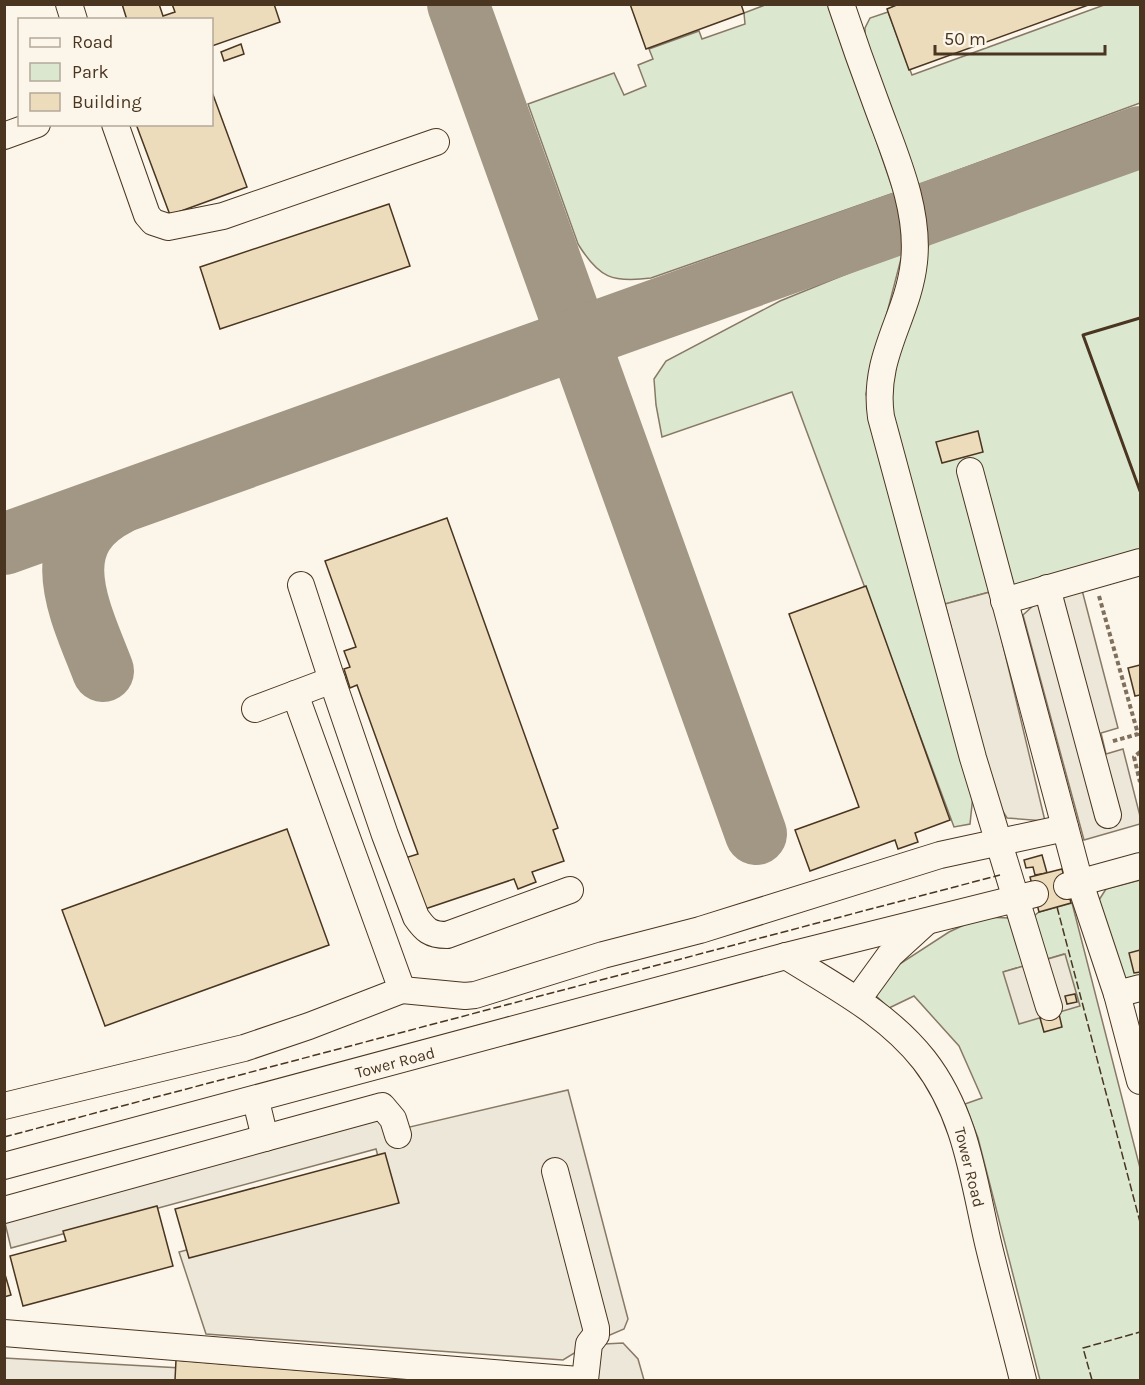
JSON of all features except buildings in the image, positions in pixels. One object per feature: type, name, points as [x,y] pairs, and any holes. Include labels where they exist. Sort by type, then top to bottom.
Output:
[{"type":"street","points":[[847,7],[906,189],[915,251],[912,278],[885,356],[878,386],[881,417],[973,758],[1000,840],[1026,896],[1049,1007]]},
{"type":"street","points":[[4,136],[32,126]]},
{"type":"street","points":[[116,126],[147,215],[153,222],[168,227],[223,216],[436,142]]},
{"type":"street","points":[[969,471],[1065,828],[1073,885],[1129,991],[1140,1081]]},
{"type":"street","points":[[1004,601],[1140,562]]},
{"type":"street","points":[[301,585],[384,835],[416,916],[424,928],[430,933],[447,935],[570,890]]},
{"type":"street","points":[[1047,588],[1108,814]]},
{"type":"street","points":[[255,709],[332,680]]},
{"type":"street","points":[[295,694],[402,990]]},
{"type":"street","points":[[4,1106],[244,1048],[402,990],[475,995],[603,955],[700,930],[940,855],[1000,840],[1065,828]]},
{"type":"street","points":[[1073,885],[1140,866]]},
{"type":"street","name":"Tower Road","points":[[4,1166],[255,1101],[786,956],[1026,896]]},
{"type":"street","points":[[858,999],[891,955],[927,921]]},
{"type":"street","name":"Tower Road","points":[[786,956],[858,999],[898,1032],[923,1059],[941,1085],[963,1131],[1023,1380]]},
{"type":"street","points":[[255,1101],[265,1138]]},
{"type":"street","points":[[4,1210],[382,1106],[393,1119],[398,1135]]},
{"type":"street","points":[[555,1172],[596,1328],[595,1337],[589,1344],[585,1380]]},
{"type":"street","points":[[4,1333],[487,1376],[579,1380]]},
{"type":"path","points":[[1094,575],[1140,741]]},
{"type":"path","points":[[1089,747],[1139,734]]},
{"type":"path","points":[[1140,752],[1134,757],[1140,782]]},
{"type":"green space","points":[[765,5],[830,5],[894,193],[651,278],[626,280],[608,276],[593,264],[578,244],[528,104],[614,73],[624,95],[646,86],[638,65],[653,59],[649,49],[699,31],[702,39],[745,24],[744,13]]},
{"type":"green space","points":[[1104,5],[1140,5],[1140,103],[918,185],[865,44],[865,28],[870,18],[888,12],[912,75]]},
{"type":"green space","points":[[1140,168],[1140,551],[945,604],[888,409],[905,321],[929,244]]},
{"type":"green space","points":[[903,251],[866,394],[973,795],[970,824],[954,827],[792,392],[662,437],[656,405],[654,379],[666,361],[780,301]]},
{"type":"green space","points":[[1140,880],[1140,981],[1134,983],[1119,976],[1099,900],[1106,889]]},
{"type":"green space","points":[[1072,903],[1140,1168],[1140,1380],[1040,1380],[978,1138],[965,1104],[982,1098],[959,1046],[914,996],[889,1008],[874,994],[895,967],[949,932],[981,917],[1010,918],[1024,966],[1045,960],[1034,916],[1039,912]]},
{"type":"shaded area","points":[[1082,590],[1118,728],[1101,733],[1106,754],[1123,749],[1140,816],[1140,824],[1084,840],[1023,615],[1034,605]]},
{"type":"shaded area","points":[[990,592],[1045,821],[1007,818],[997,802],[945,604]]},
{"type":"shaded area","points":[[1065,954],[1080,1006],[1019,1024],[1003,972]]},
{"type":"shaded area","points":[[568,1090],[628,1319],[624,1329],[589,1344],[563,1360],[206,1334],[179,1252],[389,1197],[376,1149],[11,1248],[4,1212],[383,1110],[393,1131]]},
{"type":"shaded area","points":[[623,1343],[638,1359],[644,1380],[589,1380],[590,1361],[604,1344]]},
{"type":"shaded area","points":[[4,1358],[181,1368],[180,1380],[5,1380]]},
{"type":"taxiway","points":[[458,4],[756,834]]},
{"type":"taxiway","points":[[4,544],[1140,137]]},
{"type":"taxiway","points":[[103,671],[78,603],[74,580],[74,558],[80,538],[95,520],[118,504]]},
{"type":"fence","points":[[4,1137],[1000,875]]},
{"type":"fence","points":[[1057,907],[1140,1222]]},
{"type":"fence","points":[[1092,1380],[1083,1348],[1140,1332]]},
{"type":"wall","points":[[1140,318],[1083,335],[1140,491]]}]
